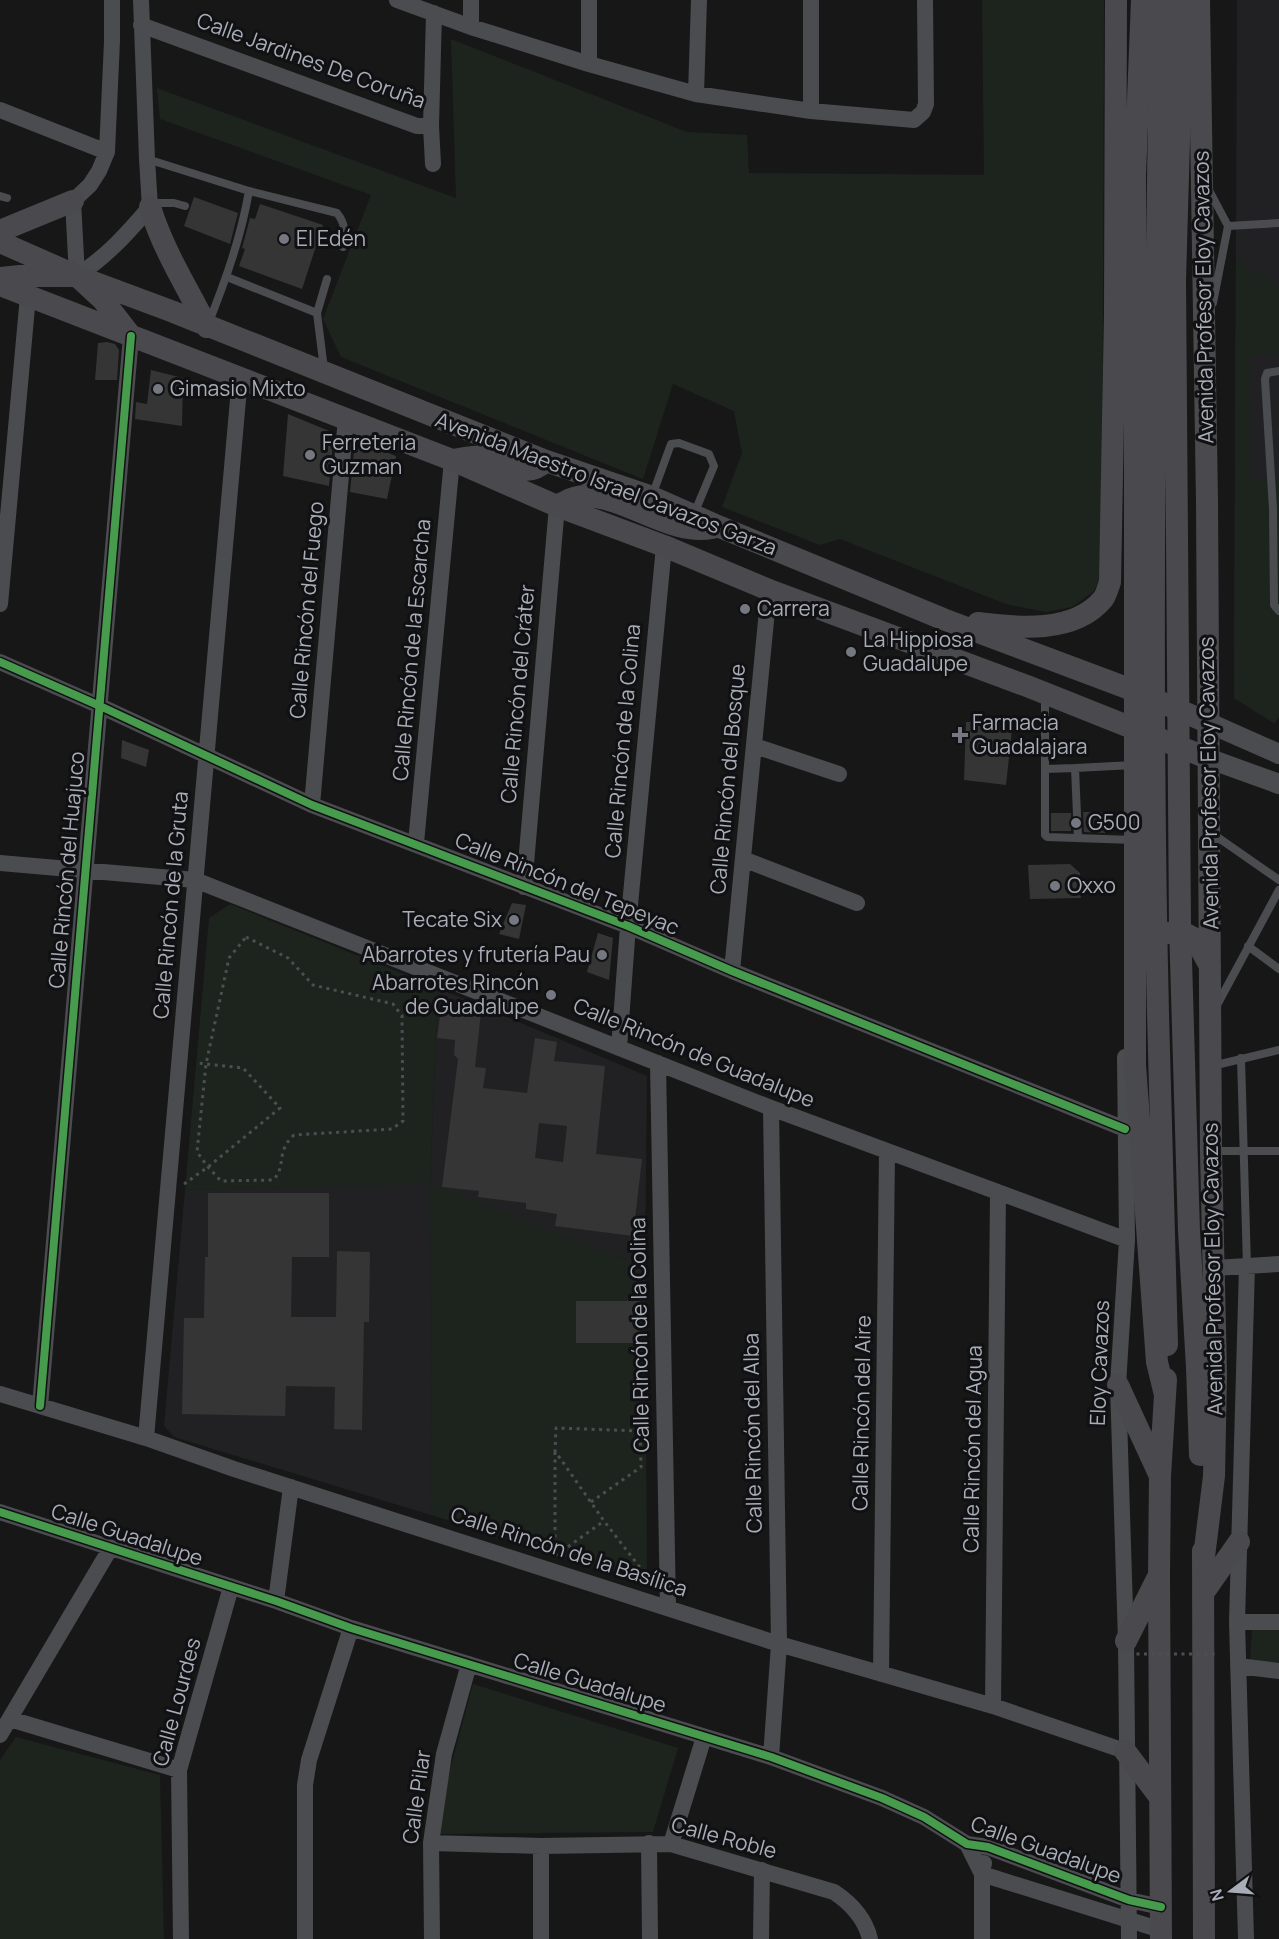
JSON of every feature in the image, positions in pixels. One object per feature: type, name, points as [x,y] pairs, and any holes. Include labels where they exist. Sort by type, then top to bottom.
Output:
[{"type":"main road","points":[[943,618],[1005,626],[1051,626],[1090,611],[1104,598],[1110,582],[1115,314],[1116,0]]},
{"type":"main road","name":"Avenida Profesor Eloy Cavazos","points":[[1142,0],[1135,175],[1135,1065],[1157,1362],[1165,1395]]},
{"type":"main road","name":"Avenida Profesor Eloy Cavazos","points":[[1161,0],[1154,413],[1158,1014],[1167,1344],[1160,1476],[1161,1935]]},
{"type":"main road","name":"Avenida Profesor Eloy Cavazos","points":[[1183,0],[1175,281],[1180,902],[1189,1231],[1197,1367],[1204,1592],[1204,1939]]},
{"type":"main road","name":"Avenida Profesor Eloy Cavazos","points":[[1199,0],[1208,501],[1211,1151],[1216,1374],[1214,1476],[1203,1565]]},
{"type":"main road","points":[[0,231],[73,201]]},
{"type":"main road","points":[[150,205],[159,235],[171,261],[207,327]]},
{"type":"main road","name":"Avenida Maestro Israel Cavazos Garza","points":[[0,242],[77,276],[546,461],[652,497],[943,618],[1135,691],[1209,723]]},
{"type":"main road","points":[[0,278],[77,276],[103,300],[131,336]]},
{"type":"main road","name":"Avenida Maestro Israel Cavazos Garza","points":[[0,285],[452,460],[557,506],[664,546],[769,591],[1045,693],[1210,759]]},
{"type":"main road","points":[[452,460],[490,457],[525,470],[532,470],[546,461]]},
{"type":"main road","points":[[1136,489],[1144,506],[1159,516],[1177,519],[1194,514],[1208,501]]},
{"type":"main road","points":[[557,506],[587,496],[607,499],[688,528],[706,530],[720,527]]},
{"type":"main road","points":[[1135,580],[1142,565],[1155,555],[1170,551],[1186,554],[1199,563],[1207,578]]},
{"type":"main road","points":[[1134,894],[1156,916],[1171,920],[1190,917],[1210,903]]},
{"type":"main road","points":[[1134,970],[1149,938],[1170,932],[1184,933],[1195,939],[1211,967]]},
{"type":"main road","points":[[1119,1385],[1160,1476]]},
{"type":"main road","points":[[1204,1592],[1239,1542]]},
{"type":"main road","points":[[1127,1648],[1159,1575]]},
{"type":"main road","points":[[1125,1751],[1159,1796]]},
{"type":"street","points":[[77,276],[73,201],[90,185],[107,152],[112,0]]},
{"type":"street","points":[[77,276],[119,243],[150,205],[141,0]]},
{"type":"street","points":[[397,0],[471,27],[696,94],[812,111],[914,120],[923,112],[926,105],[925,0]]},
{"type":"street","points":[[471,0],[471,27]]},
{"type":"street","points":[[589,0],[589,64]]},
{"type":"street","points":[[696,94],[699,0]]},
{"type":"street","points":[[811,0],[812,111]]},
{"type":"street","points":[[433,164],[431,126],[434,13]]},
{"type":"street","name":"Calle Jardines De Coruña","points":[[141,25],[417,126],[431,126]]},
{"type":"street","points":[[0,110],[107,152]]},
{"type":"street","points":[[0,604],[28,296]]},
{"type":"street","name":"Calle Rincón del Huajuco","points":[[40,1406],[131,336]]},
{"type":"street","name":"Calle Rincón de la Gruta","points":[[146,1438],[240,377]]},
{"type":"street","name":"Calle Rincón del Fuego","points":[[312,805],[346,418]]},
{"type":"street","name":"Calle Rincón de la Escarcha","points":[[416,843],[452,460]]},
{"type":"street","name":"Calle Rincón del Cráter","points":[[524,887],[557,506]]},
{"type":"street","name":"Calle Rincón de la Colina","points":[[619,1048],[628,926],[664,546]]},
{"type":"street","name":"Calle Rincón del Bosque","points":[[732,971],[769,591]]},
{"type":"street","name":"Calle Rincón del Tepeyac","points":[[0,662],[312,805],[628,926],[732,971],[1125,1129]]},
{"type":"street","name":"Avenida Maestro Israel Cavazos Garza","points":[[1209,723],[1279,754]]},
{"type":"street","points":[[755,746],[839,774]]},
{"type":"street","name":"Avenida Maestro Israel Cavazos Garza","points":[[1210,759],[1279,784]]},
{"type":"street","points":[[744,859],[857,903]]},
{"type":"street","name":"Calle Rincón de Guadalupe","points":[[0,863],[195,880],[771,1108],[1127,1240]]},
{"type":"street","name":"Eloy Cavazos","points":[[1128,1939],[1125,1751],[1127,1648],[1119,1385],[1127,1240],[1125,1051],[1127,1009],[1134,970]]},
{"type":"street","name":"Calle Rincón de la Colina","points":[[658,1063],[668,1607]]},
{"type":"street","name":"Calle Rincón del Alba","points":[[771,1108],[779,1644],[771,1757]]},
{"type":"street","name":"Calle Rincón del Aire","points":[[881,1674],[887,1152]]},
{"type":"street","name":"Calle Rincón del Agua","points":[[993,1706],[998,1193]]},
{"type":"street","points":[[1214,1268],[1279,1264]]},
{"type":"street","points":[[1246,1266],[1237,1622],[1246,1939]]},
{"type":"street","name":"Calle Rincón de la Basílica","points":[[0,1394],[146,1438],[234,1469],[779,1644],[993,1706],[1125,1751]]},
{"type":"street","points":[[276,1601],[291,1487]]},
{"type":"street","name":"Calle Guadalupe","points":[[0,1512],[276,1601],[351,1628],[771,1757],[882,1798],[949,1831],[967,1844],[982,1874],[1128,1919],[1161,1935]]},
{"type":"street","points":[[0,1735],[110,1549]]},
{"type":"street","name":"Calle Lourdes","points":[[180,1939],[179,1770],[231,1587]]},
{"type":"street","points":[[1237,1622],[1279,1622]]},
{"type":"street","points":[[305,1939],[309,1760],[351,1628]]},
{"type":"street","name":"Calle Pilar","points":[[432,1939],[431,1843],[444,1754],[469,1664]]},
{"type":"street","points":[[1238,1666],[1279,1671]]},
{"type":"street","points":[[10,1719],[179,1770]]},
{"type":"street","points":[[671,1844],[704,1737]]},
{"type":"street","name":"Calle Roble","points":[[431,1843],[541,1846],[671,1844],[834,1892],[850,1903],[864,1924],[870,1939]]},
{"type":"street","points":[[650,1843],[650,1939]]},
{"type":"street","name":"Calle Guadalupe","points":[[967,1844],[988,1847],[1129,1900],[1161,1907]]},
{"type":"street","points":[[541,1846],[541,1939]]},
{"type":"street","points":[[982,1939],[982,1874],[988,1847]]},
{"type":"street","points":[[761,1939],[762,1870]]},
{"type":"lane","points":[[147,159],[249,191],[337,213],[343,220],[345,228],[344,247]]},
{"type":"lane","points":[[1202,176],[1228,226],[1205,335]]},
{"type":"lane","points":[[207,327],[227,277],[243,227],[249,191]]},
{"type":"lane","points":[[150,205],[174,203],[185,206]]},
{"type":"lane","points":[[1228,226],[1279,223]]},
{"type":"lane","points":[[227,277],[316,314]]},
{"type":"lane","points":[[324,372],[316,314],[327,279]]},
{"type":"lane","points":[[1279,371],[1267,373],[1265,379],[1273,509],[1274,605],[1279,610]]},
{"type":"lane","points":[[652,497],[671,444],[679,443],[709,454],[714,466],[694,514]]},
{"type":"lane","points":[[1045,693],[1045,835],[1047,837],[1134,840]]},
{"type":"lane","points":[[1045,769],[1135,765]]},
{"type":"lane","points":[[1075,768],[1077,838]]},
{"type":"lane","points":[[1210,832],[1279,880]]},
{"type":"lane","points":[[1212,1016],[1279,890]]},
{"type":"lane","points":[[1248,946],[1279,969]]},
{"type":"lane","points":[[1211,1066],[1279,1050]]},
{"type":"lane","points":[[1241,1058],[1246,1266]]},
{"type":"lane","points":[[1211,1151],[1279,1151]]},
{"type":"path","points":[[246,937],[288,958],[313,985],[393,1004],[402,1016],[403,1121],[392,1129],[294,1135],[284,1144],[279,1174],[273,1180],[221,1181],[198,1152],[206,1064],[229,958],[246,937]]},
{"type":"path","points":[[168,1185],[180,1187],[280,1108],[243,1068],[179,1062]]},
{"type":"path","points":[[591,1502],[641,1467],[640,1431],[556,1428],[555,1556],[604,1521]]},
{"type":"path","points":[[555,1451],[645,1574],[667,1576]]},
{"type":"path","points":[[1127,1648],[1218,1654]]},
{"type":"shaded area","points":[[982,0],[1104,0],[1102,578],[1093,592],[1072,607],[1046,612],[1006,604],[840,539],[820,545],[722,507],[742,453],[734,411],[673,384],[643,479],[341,357],[323,319],[371,195],[160,119],[157,88],[456,198],[451,39],[687,132],[747,135],[749,173],[984,175]]},
{"type":"shaded area","points":[[1237,0],[1279,0],[1279,717],[1274,723],[1234,698]]},
{"type":"shaded area","points":[[1236,259],[1279,285],[1279,354],[1250,355],[1249,479],[1279,480],[1279,717],[1274,723],[1234,698]]},
{"type":"shaded area","points":[[230,904],[438,988],[430,1183],[645,1267],[647,1578],[639,1580],[431,1515],[430,1184],[185,1190],[209,918]]},
{"type":"shaded area","points":[[438,988],[647,1076],[645,1267],[430,1184],[431,1515],[174,1437],[164,1426],[185,1190],[430,1183]]},
{"type":"shaded area","points":[[1252,1627],[1279,1629],[1279,1665],[1250,1661]]},
{"type":"shaded area","points":[[473,1684],[678,1748],[653,1832],[440,1834],[444,1792]]},
{"type":"shaded area","points":[[16,1737],[160,1775],[164,1939],[0,1939],[0,1760]]},
{"type":"building","points":[[194,197],[238,213],[230,244],[184,226]]},
{"type":"building","name":"El Edén","points":[[260,204],[323,225],[302,289],[239,266],[245,249],[242,248],[250,218],[255,219]]},
{"type":"building","points":[[98,343],[115,344],[119,350],[117,380],[95,380]]},
{"type":"building","points":[[151,370],[183,378],[182,426],[135,419],[136,402],[147,404]]},
{"type":"building","name":"Ferreteria Guzman","points":[[288,414],[334,433],[329,486],[283,476]]},
{"type":"building","points":[[355,440],[396,456],[387,499],[350,492]]},
{"type":"building","points":[[1013,721],[1006,785],[964,780],[966,722]]},
{"type":"building","points":[[122,740],[149,750],[146,767],[121,758]]},
{"type":"building","points":[[1083,812],[1105,812],[1105,833],[1084,832]]},
{"type":"building","points":[[1051,813],[1071,813],[1071,831],[1051,831]]},
{"type":"building","name":"Oxxo","points":[[1070,864],[1080,873],[1081,898],[1030,899],[1028,865]]},
{"type":"building","name":"Tecate Six","points":[[512,903],[526,905],[519,939],[499,934]]},
{"type":"building","name":"Abarrotes y frutería Pau","points":[[598,933],[613,938],[609,980],[587,972]]},
{"type":"building","points":[[441,1008],[481,1013],[475,1067],[486,1068],[483,1088],[527,1093],[535,1038],[557,1042],[554,1061],[605,1066],[596,1154],[642,1159],[633,1236],[555,1226],[557,1214],[526,1209],[526,1203],[478,1197],[479,1191],[442,1187],[458,1059],[454,1055],[455,1040],[437,1038]],"holes":[[[539,1123],[567,1126],[563,1162],[535,1158]]]},
{"type":"building","points":[[208,1193],[329,1193],[329,1257],[292,1257],[291,1317],[336,1317],[337,1251],[370,1252],[369,1322],[364,1322],[362,1430],[334,1429],[335,1387],[286,1386],[285,1416],[182,1414],[184,1318],[204,1318],[205,1257],[208,1257]]},
{"type":"building","points":[[576,1301],[640,1301],[641,1343],[576,1343]]},
{"type":"cycle path","points":[[40,1406],[131,336]]},
{"type":"cycle path","points":[[0,662],[312,805],[628,926],[732,971],[1125,1129]]},
{"type":"cycle path","points":[[0,1512],[276,1601],[351,1628],[771,1757],[882,1798],[924,1817],[967,1844],[988,1847],[1129,1900],[1161,1907]]},
{"type":"place","name":"El Edén","points":[[284,239]]},
{"type":"place","name":"Gimasio Mixto","points":[[158,389]]},
{"type":"place","name":"Ferreteria Guzman","points":[[310,455]]},
{"type":"place","name":"Carrera","points":[[745,609]]},
{"type":"place","name":"La Hippiosa Guadalupe","points":[[851,652]]},
{"type":"place","name":"Farmacia Guadalajara","points":[[960,735]]},
{"type":"place","name":"G500","points":[[1076,823]]},
{"type":"place","name":"Oxxo","points":[[1055,886]]},
{"type":"place","name":"Tecate Six","points":[[514,920]]},
{"type":"place","name":"Abarrotes y frutería Pau","points":[[602,955]]},
{"type":"place","name":"Abarrotes Rincón de Guadalupe","points":[[551,995]]}]
